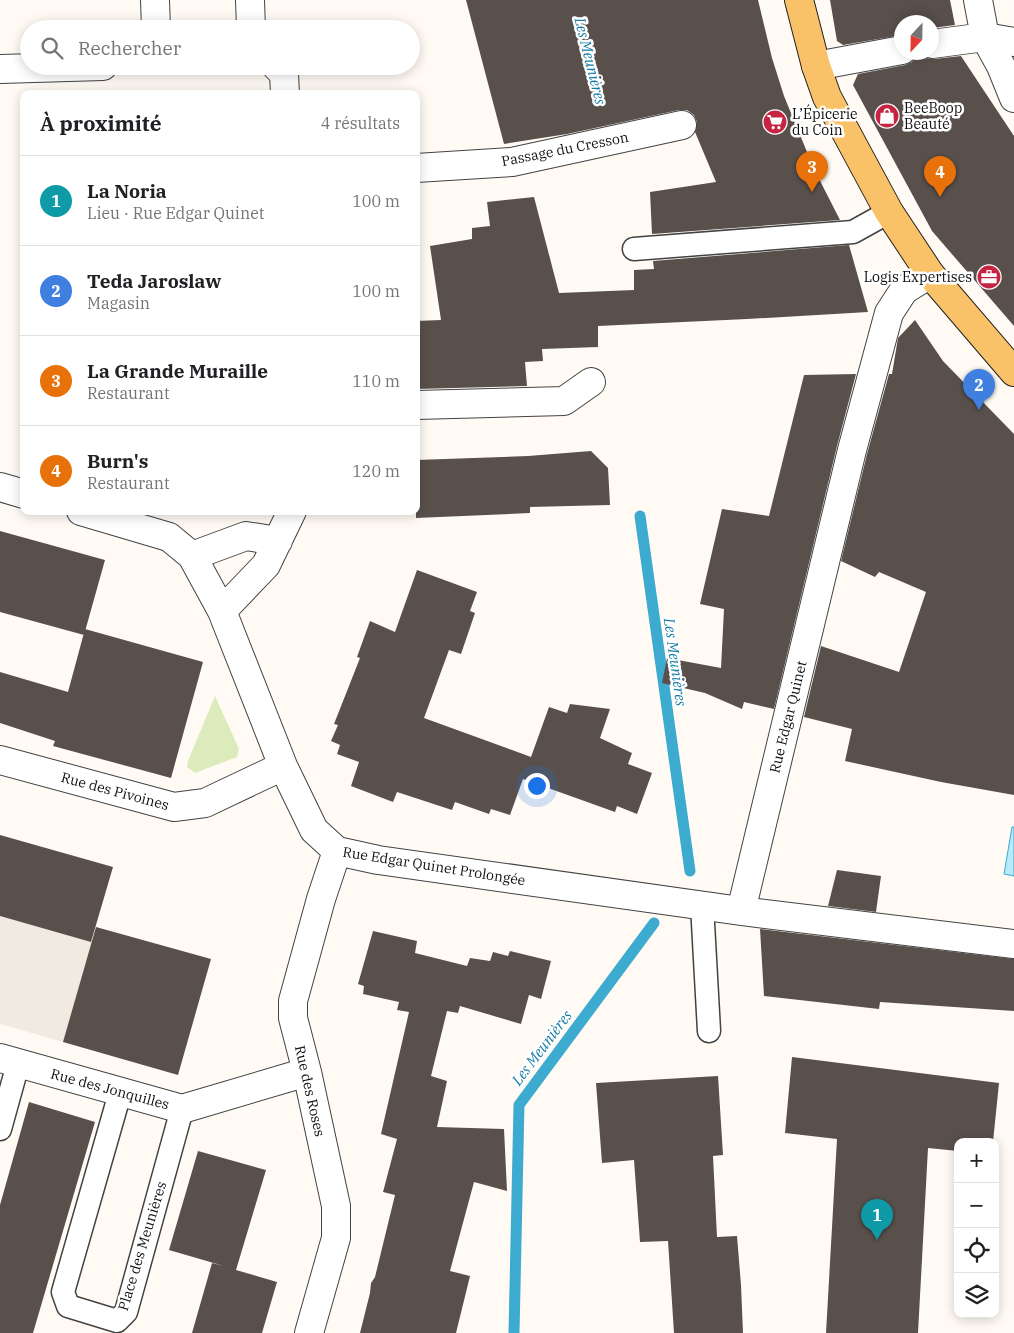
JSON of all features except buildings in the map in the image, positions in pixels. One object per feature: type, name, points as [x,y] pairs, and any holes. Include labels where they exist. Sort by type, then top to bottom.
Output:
[{"type":"main road","points":[[799,0],[816,66],[827,97],[889,212],[930,274],[1014,372]]},
{"type":"street","points":[[155,0],[156,20]]},
{"type":"street","points":[[250,0],[251,20]]},
{"type":"street","points":[[978,0],[985,36],[1001,66],[1014,98]]},
{"type":"street","points":[[939,43],[985,36],[1014,42]]},
{"type":"street","points":[[816,66],[894,51]]},
{"type":"street","points":[[0,69],[20,68]]},
{"type":"street","points":[[284,75],[285,90]]},
{"type":"street","name":"Passage du Cresson","points":[[420,168],[512,162],[682,125]]},
{"type":"street","name":"Rue Edgar Quinet","points":[[741,911],[852,450],[889,313],[904,290],[930,274]]},
{"type":"street","points":[[420,405],[564,401],[591,382]]},
{"type":"street","points":[[0,487],[20,493]]},
{"type":"street","name":"Rue Edgar Quinet Prolongée","points":[[95,515],[169,537],[192,556],[222,611],[283,766],[314,830],[338,851],[378,860],[741,911]]},
{"type":"street","points":[[222,611],[266,565],[290,515]]},
{"type":"street","points":[[192,556],[246,536],[278,541]]},
{"type":"street","name":"Rue des Pivoines","points":[[0,760],[174,808],[205,803],[283,766]]},
{"type":"street","name":"Rue des Roses","points":[[309,1333],[336,1238],[336,1206],[307,1072],[293,1018],[293,1001],[321,899],[338,851]]},
{"type":"street","points":[[741,911],[1014,944]]},
{"type":"street","name":"Rue des Jonquilles","points":[[9,1061],[182,1109],[307,1072]]},
{"type":"lane","points":[[634,249],[853,232],[889,212]]},
{"type":"lane","points":[[702,905],[709,1030]]},
{"type":"lane","points":[[0,1129],[9,1061]]},
{"type":"lane","name":"Place des Meunières","points":[[120,1093],[63,1292],[68,1306],[117,1321],[126,1312],[182,1109]]},
{"type":"green space","points":[[215,696],[239,749],[237,757],[195,773],[187,767],[188,761]]},
{"type":"shaded area","points":[[0,916],[92,942],[63,1042],[0,1024]]},
{"type":"water","points":[[1012,827],[1014,827],[1014,876],[1004,874]]},
{"type":"waterway","name":"Les Meunières","points":[[640,516],[690,871]]},
{"type":"waterway","name":"Les Meunières","points":[[514,1333],[519,1105],[654,923]]},
{"type":"place","name":"BeeBoop Beauté","points":[[887,116]]},
{"type":"place","name":"L’Épicerie du Coin","points":[[775,122]]},
{"type":"place","name":"La Grande Muraille","points":[[812,192]]},
{"type":"place","name":"Burn's","points":[[940,197]]},
{"type":"place","name":"Logis Expertises","points":[[989,277]]},
{"type":"place","name":"Teda Jaroslaw","points":[[979,410]]},
{"type":"place","name":"La Noria","points":[[877,1240]]}]
